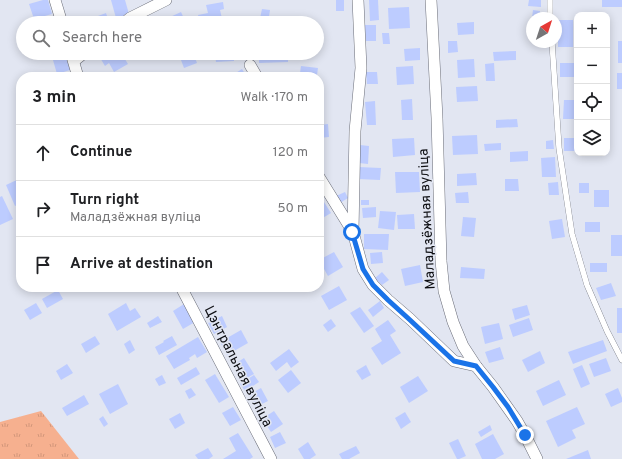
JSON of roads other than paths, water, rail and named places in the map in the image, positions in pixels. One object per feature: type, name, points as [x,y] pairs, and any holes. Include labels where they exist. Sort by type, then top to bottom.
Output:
[{"type":"street","points":[[55,0],[60,16]]},
{"type":"street","points":[[134,16],[166,0]]},
{"type":"street","points":[[352,232],[354,130],[361,68],[358,0]]},
{"type":"street","name":"Маладзёжная вуліца","points":[[431,0],[437,118],[441,261],[444,291],[452,322],[463,346],[476,366],[508,407],[525,435],[537,459]]},
{"type":"street","points":[[73,60],[76,72]]},
{"type":"street","points":[[250,65],[254,72]]},
{"type":"street","points":[[324,185],[352,232],[363,269],[373,285],[454,361],[476,366]]},
{"type":"street","name":"Цэнтральная вуліца","points":[[185,292],[271,459]]},
{"type":"lane","points":[[550,0],[550,12]]},
{"type":"lane","points":[[552,48],[559,148],[572,234],[587,285],[622,360]]}]
